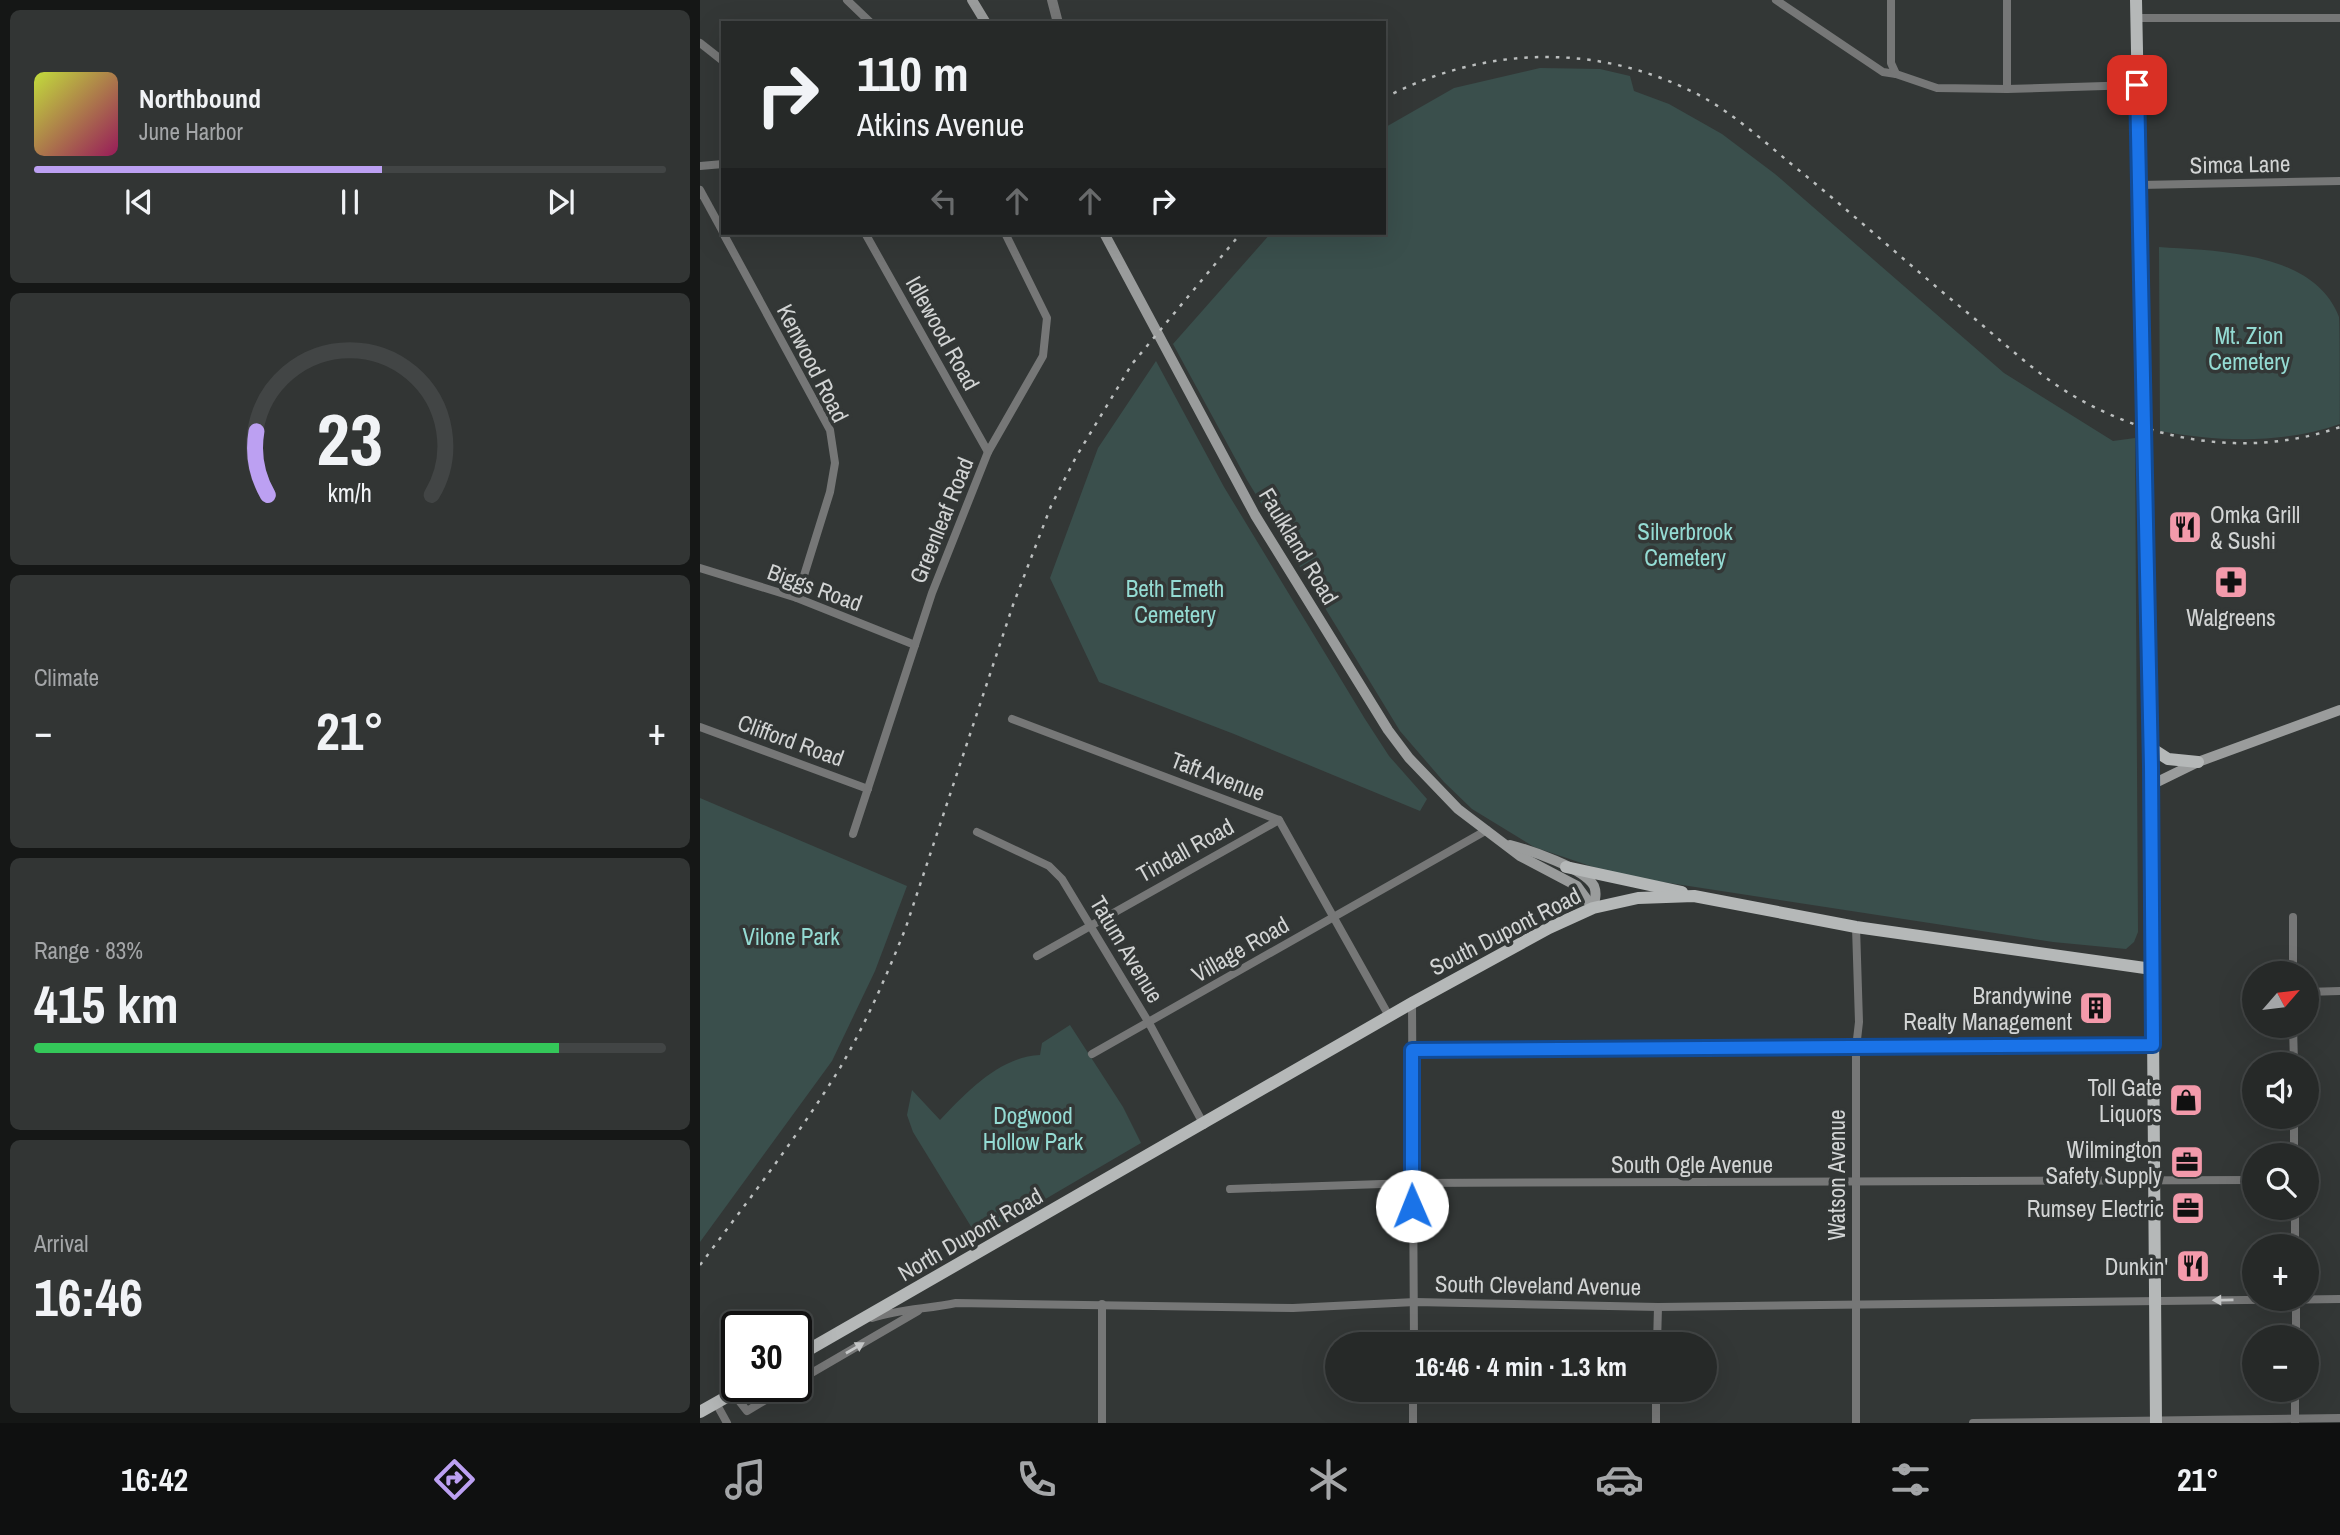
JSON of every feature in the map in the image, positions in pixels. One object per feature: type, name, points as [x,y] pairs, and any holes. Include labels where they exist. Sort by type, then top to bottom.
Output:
[{"type":"main road","points":[[972,0],[985,21]]},
{"type":"main road","points":[[2136,0],[2151,748],[2156,1421]]},
{"type":"main road","name":"Faulkland Road","points":[[1105,235],[1255,515],[1377,713],[1409,758],[1433,786],[1520,856],[1577,886],[1593,908]]},
{"type":"main road","points":[[2151,785],[2198,762],[2340,710]]},
{"type":"main road","points":[[2151,748],[2168,759],[2198,762]]},
{"type":"main road","name":"Faulkland Road","points":[[1507,844],[1577,871],[1595,887],[1593,908]]},
{"type":"main road","points":[[1566,867],[1694,896]]},
{"type":"main road","name":"South Dupont Road","points":[[1164,1148],[1389,1016],[1558,923],[1593,908],[1638,898],[1694,896],[1856,926],[2152,969]]},
{"type":"main road","name":"North Dupont Road","points":[[812,1348],[1164,1148]]},
{"type":"main road","points":[[700,1412],[721,1400]]},
{"type":"street","points":[[847,0],[869,21]]},
{"type":"street","points":[[1052,0],[1057,21]]},
{"type":"street","points":[[1776,0],[1883,72],[1937,88],[2137,85]]},
{"type":"street","points":[[1891,0],[1891,63],[1896,74]]},
{"type":"street","points":[[2007,0],[2007,89]]},
{"type":"street","points":[[2137,18],[2340,18]]},
{"type":"street","points":[[700,43],[721,59]]},
{"type":"street","points":[[700,166],[721,164]]},
{"type":"street","name":"Simca Lane","points":[[2140,185],[2340,181]]},
{"type":"street","name":"Kenwood Road","points":[[700,190],[721,229]]},
{"type":"street","name":"Kenwood Road","points":[[724,235],[830,430],[835,463],[830,492],[797,598]]},
{"type":"street","name":"Idlewood Road","points":[[866,235],[988,452]]},
{"type":"street","name":"Greenleaf Road","points":[[853,834],[915,645],[988,452],[1044,356],[1047,337],[1042,307],[1006,235]]},
{"type":"street","name":"Biggs Road","points":[[700,568],[797,598],[915,645]]},
{"type":"street","name":"Taft Avenue","points":[[1012,719],[1279,820],[1389,1016]]},
{"type":"street","name":"Clifford Road","points":[[700,727],[869,789]]},
{"type":"street","name":"Tindall Road","points":[[1037,956],[1279,820]]},
{"type":"street","name":"Village Road","points":[[1092,1054],[1487,830]]},
{"type":"street","name":"Tatum Avenue","points":[[977,832],[1055,871],[1092,925],[1204,1125]]},
{"type":"street","points":[[2292,917],[2293,961]]},
{"type":"street","name":"Watson Avenue","points":[[1856,926],[1859,1022],[1856,1048],[1856,1423]]},
{"type":"street","points":[[2319,992],[2340,991]]},
{"type":"street","points":[[1412,1003],[1414,1332]]},
{"type":"street","points":[[1412,1050],[2153,1045]]},
{"type":"street","name":"South Ogle Avenue","points":[[1230,1189],[1412,1183],[1855,1184],[2242,1180]]},
{"type":"street","name":"South Cleveland Avenue","points":[[857,1323],[896,1310],[920,1310],[957,1303],[1293,1308],[1415,1302],[1658,1307],[2242,1299]]},
{"type":"street","name":"South Cleveland Avenue","points":[[2319,1299],[2340,1299]]},
{"type":"street","points":[[1102,1304],[1102,1423]]},
{"type":"street","points":[[1657,1332],[1658,1307]]},
{"type":"street","name":"South Cleveland Avenue","points":[[812,1373],[920,1310]]},
{"type":"street","points":[[740,1402],[747,1411],[762,1402]]},
{"type":"street","points":[[1413,1402],[1413,1423]]},
{"type":"street","points":[[1656,1402],[1656,1423]]},
{"type":"street","points":[[2295,1402],[2295,1421]]},
{"type":"street","points":[[716,1403],[727,1423]]},
{"type":"street","points":[[1973,1423],[2295,1421],[2340,1418]]},
{"type":"green space","name":"Silverbrook Cemetery","points":[[1540,68],[1600,69],[1630,76],[1634,91],[1669,104],[1722,134],[1775,174],[2004,373],[2113,441],[2135,438],[2138,932],[2134,942],[2126,949],[2053,942],[1617,875],[1534,847],[1472,809],[1444,782],[1400,731],[1247,480],[1173,344],[1269,235],[1386,235],[1386,127],[1454,88]]},
{"type":"green space","name":"Mt. Zion Cemetery","points":[[2159,247],[2208,250],[2261,259],[2286,267],[2308,279],[2326,295],[2339,317],[2340,424],[2296,435],[2251,439],[2160,431]]},
{"type":"green space","name":"Beth Emeth Cemetery","points":[[1156,361],[1224,487],[1365,719],[1389,756],[1427,799],[1420,811],[1099,682],[1050,578],[1098,448]]},
{"type":"green space","name":"Vilone Park","points":[[700,798],[907,886],[875,971],[832,1061],[700,1242]]},
{"type":"green space","name":"Dogwood Hollow Park","points":[[1070,1025],[1123,1107],[1141,1143],[984,1235],[975,1233],[913,1132],[907,1115],[912,1090],[940,1120],[961,1098],[997,1069],[1025,1057],[1040,1055],[1042,1043]]},
{"type":"railway","points":[[1386,97],[1421,81],[1460,69],[1498,61],[1538,57],[1577,58],[1655,76],[1693,92],[1731,115],[2032,367],[2072,395],[2103,411],[2136,425],[2203,441],[2272,442],[2340,427]]},
{"type":"railway","points":[[700,1265],[824,1093],[850,1051],[876,999],[906,927],[1013,605],[1051,506],[1076,457],[1132,364],[1239,235]]},
{"type":"place","name":"Omka Grill & Sushi","points":[[2185,527]]},
{"type":"place","name":"Walgreens","points":[[2231,582]]},
{"type":"place","name":"Brandywine Realty Management","points":[[2096,1008]]},
{"type":"place","name":"Toll Gate Liquors","points":[[2186,1100]]},
{"type":"place","name":"Wilmington Safety Supply","points":[[2187,1162]]},
{"type":"place","name":"Rumsey Electric","points":[[2188,1208]]},
{"type":"place","name":"Dunkin'","points":[[2193,1266]]},
{"type":"route","points":[[1412,1206],[1412,1050],[2153,1045],[2151,767],[2137,85]]}]
